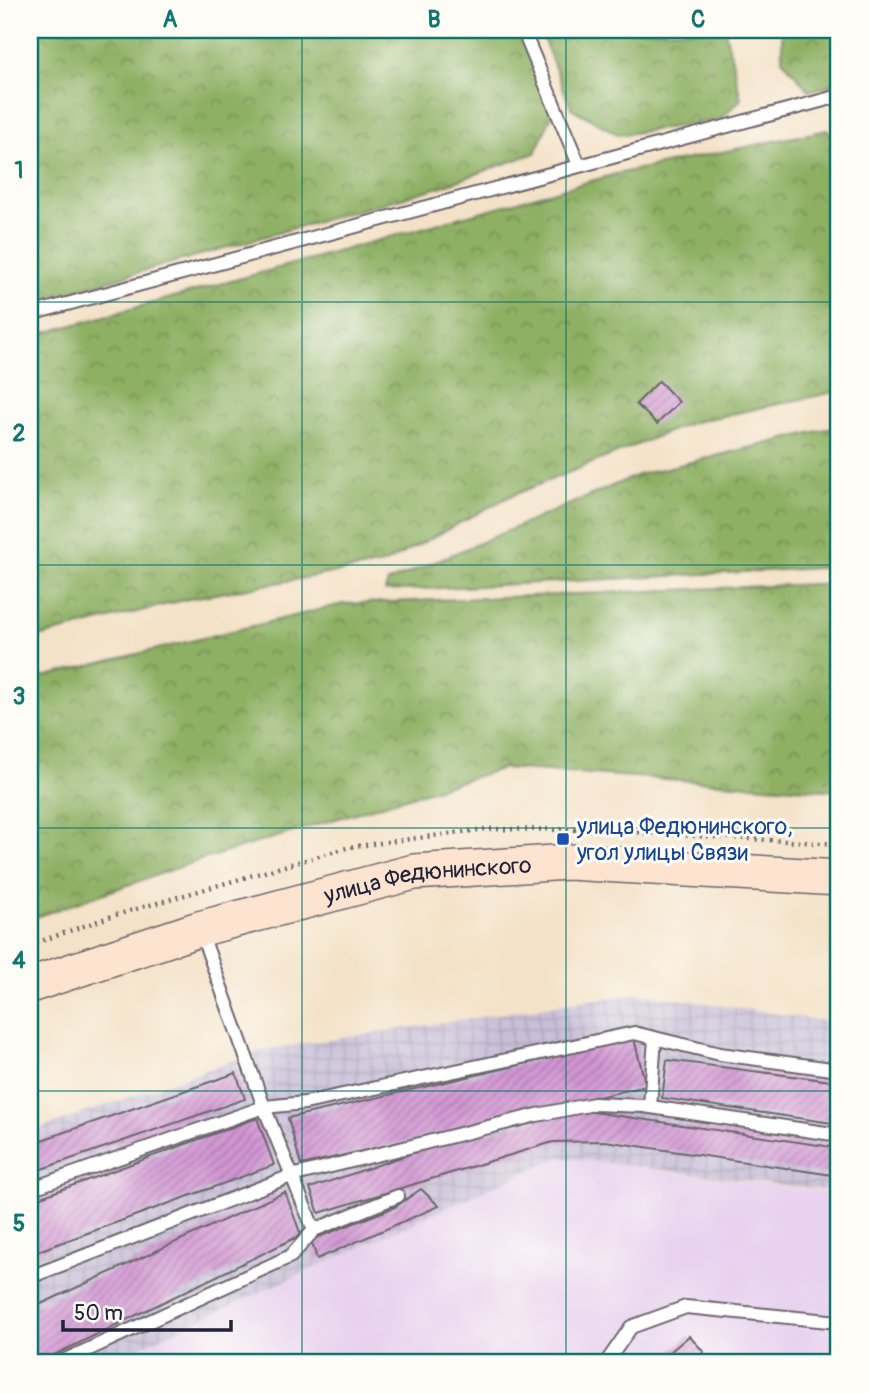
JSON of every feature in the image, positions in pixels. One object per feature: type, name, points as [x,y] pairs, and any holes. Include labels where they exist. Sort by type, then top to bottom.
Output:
[{"type":"main road","name":"улица Федюнинского","points":[[30,985],[199,929],[414,872],[568,862],[839,878]]},
{"type":"lane","points":[[523,30],[579,165]]},
{"type":"lane","points":[[30,314],[839,96]]},
{"type":"lane","points":[[199,929],[264,1107],[314,1230]]},
{"type":"lane","points":[[30,1189],[264,1107],[305,1103],[634,1033],[720,1054],[839,1070]]},
{"type":"lane","points":[[650,1107],[655,1038]]},
{"type":"lane","points":[[30,1277],[291,1176],[594,1104],[650,1107],[839,1135]]},
{"type":"lane","points":[[59,1363],[291,1256],[314,1230],[398,1196]]},
{"type":"lane","points":[[607,1363],[631,1327],[686,1307],[839,1322]]},
{"type":"shaded area","points":[[637,993],[839,1023],[839,1192],[559,1157],[104,1363],[30,1363],[30,1132],[263,1050]]},
{"type":"shaded area","points":[[559,1157],[839,1194],[839,1363],[104,1363]]},
{"type":"green space","points":[[30,30],[519,30],[554,111],[535,153],[440,187],[30,303]]},
{"type":"green space","points":[[540,30],[725,30],[741,99],[720,120],[619,135],[571,108]]},
{"type":"green space","points":[[782,30],[839,30],[839,83],[809,91],[782,59]]},
{"type":"green space","points":[[827,130],[839,140],[839,391],[690,423],[506,498],[383,564],[192,598],[30,639],[30,337],[616,174]]},
{"type":"green space","points":[[839,426],[839,567],[385,591],[388,582],[638,475]]},
{"type":"green space","points":[[839,583],[839,791],[504,768],[197,861],[30,919],[30,680],[343,604]]},
{"type":"building","points":[[659,381],[679,402],[657,424],[636,404]]},
{"type":"building","points":[[634,1039],[646,1086],[301,1165],[288,1118]]},
{"type":"building","points":[[667,1060],[839,1082],[839,1124],[662,1098]]},
{"type":"building","points":[[236,1073],[245,1099],[30,1173],[30,1144]]},
{"type":"building","points":[[586,1111],[839,1148],[839,1176],[605,1141],[553,1142],[319,1213],[310,1188],[413,1153],[551,1116]]},
{"type":"building","points":[[257,1118],[274,1165],[30,1254],[30,1201]]},
{"type":"building","points":[[421,1189],[439,1206],[317,1259],[311,1240],[395,1207]]},
{"type":"building","points":[[285,1192],[301,1235],[38,1363],[30,1363],[30,1309]]},
{"type":"building","points":[[689,1336],[704,1352],[691,1363],[657,1363]]},
{"type":"place","name":"улица Федюнинского, угол улицы Связи","points":[[563,839]]}]
